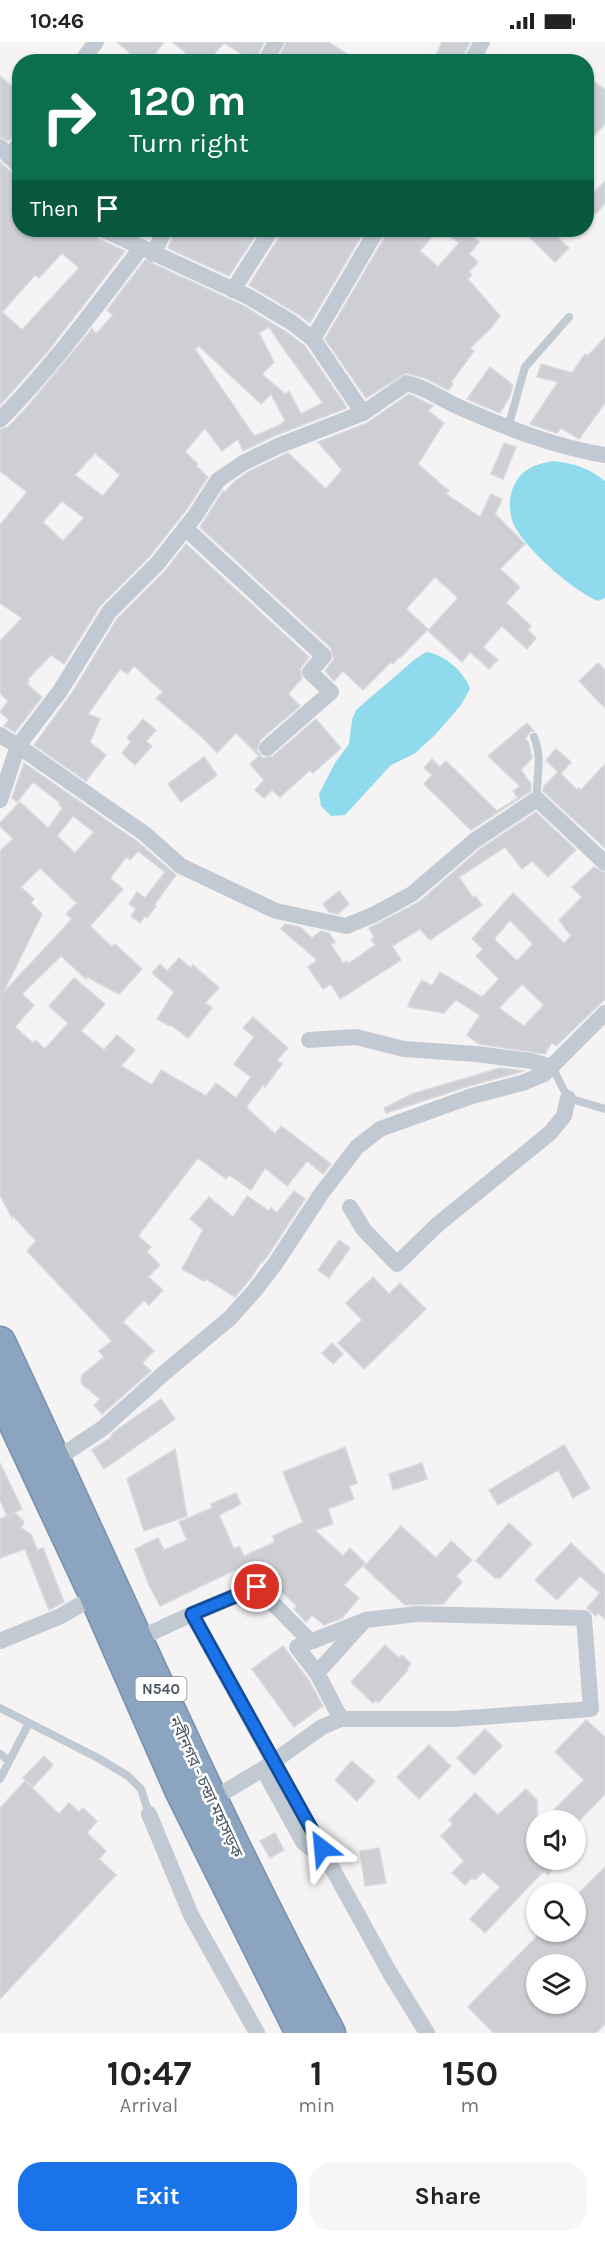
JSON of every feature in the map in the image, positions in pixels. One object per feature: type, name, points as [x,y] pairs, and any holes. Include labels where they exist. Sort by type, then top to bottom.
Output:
[{"type":"highway","name":"নবীনগর - চন্দ্রা মহাসড়ক","points":[[0,1342],[211,1800],[284,1948],[330,2033]]},
{"type":"highway","name":"নবীনগর - চন্দ্রা মহাসড়ক","points":[[0,1393],[95,1596],[181,1792],[301,2033]]},
{"type":"street","points":[[118,237],[233,290],[291,322],[313,339],[363,413]]},
{"type":"street","points":[[0,420],[159,237]]},
{"type":"street","points":[[233,290],[267,237]]},
{"type":"street","points":[[313,339],[373,237]]},
{"type":"street","points":[[0,800],[18,746],[60,691],[109,612],[157,564],[218,480],[243,463],[363,413],[407,383],[422,387],[456,406],[508,428],[586,452],[605,455]]},
{"type":"street","points":[[185,528],[324,656],[310,672],[331,692],[267,748]]},
{"type":"street","points":[[0,735],[145,834],[181,866],[276,910],[346,926],[373,915],[412,894],[474,841],[537,799],[605,863]]},
{"type":"street","points":[[55,1460],[103,1428],[230,1318],[268,1273],[321,1194],[357,1147],[380,1129],[472,1096],[522,1083],[544,1074],[605,1013]]},
{"type":"street","points":[[309,1040],[356,1037],[404,1048],[531,1061],[552,1067]]},
{"type":"street","points":[[350,1207],[364,1230],[397,1264],[437,1225],[550,1133],[564,1116],[568,1098]]},
{"type":"street","points":[[138,1639],[257,1587],[310,1641]]},
{"type":"street","points":[[0,1641],[52,1620],[95,1596]]},
{"type":"street","points":[[192,1614],[303,1842],[331,1864],[390,1972],[427,2033]]},
{"type":"street","points":[[211,1800],[268,1766],[322,1727],[341,1719],[454,1719],[591,1709],[584,1618],[417,1614],[365,1620],[297,1647],[317,1673],[341,1719]]},
{"type":"street","points":[[317,1673],[365,1620]]},
{"type":"street","points":[[149,1814],[191,1915],[257,2033]]},
{"type":"lane","points":[[508,428],[525,366],[569,317]]},
{"type":"lane","points":[[534,737],[540,759],[537,799]]},
{"type":"lane","points":[[552,1067],[568,1098],[605,1109]]},
{"type":"lane","points":[[0,1708],[100,1758],[128,1776],[141,1789],[149,1814]]},
{"type":"lane","points":[[0,1779],[29,1723]]},
{"type":"lane","points":[[0,1754],[9,1761]]},
{"type":"water","points":[[553,461],[581,467],[605,481],[605,598],[598,601],[562,578],[536,554],[525,542],[512,520],[511,496],[520,476],[534,466]]},
{"type":"water","points":[[426,652],[447,660],[464,676],[470,689],[461,705],[435,735],[414,754],[391,765],[345,815],[331,816],[321,806],[319,794],[335,763],[349,744],[352,720],[356,710]]},
{"type":"building","points":[[117,42],[164,42],[155,54],[130,53]]},
{"type":"building","points":[[172,42],[264,42],[259,54],[242,54],[224,43],[214,54],[186,53]]},
{"type":"building","points":[[286,42],[328,42],[347,54],[281,54]]},
{"type":"building","points":[[442,42],[470,42],[465,54],[437,54]]},
{"type":"building","points":[[0,76],[12,86],[12,138],[8,141],[0,137]]},
{"type":"building","points":[[594,81],[605,90],[605,124],[594,136]]},
{"type":"building","points":[[0,162],[12,173],[12,237],[96,237],[125,251],[48,351],[0,405]],"holes":[[[62,253],[79,268],[22,330],[2,312],[35,275],[39,278]]]},
{"type":"building","points":[[605,181],[605,203],[596,214],[594,212],[594,193]]},
{"type":"building","points":[[172,237],[254,237],[229,276],[168,248]]},
{"type":"building","points":[[279,237],[361,237],[310,323],[249,285]]},
{"type":"building","points":[[385,237],[431,237],[420,251],[438,267],[459,243],[452,237],[473,237],[479,242],[469,254],[478,262],[469,272],[472,275],[468,279],[500,316],[470,348],[474,351],[451,382],[453,384],[448,390],[425,378],[406,373],[366,398],[325,339]]},
{"type":"building","points":[[529,237],[557,237],[569,248],[555,262]]},
{"type":"building","points":[[145,260],[242,305],[285,331],[305,346],[347,408],[274,436],[243,451],[238,439],[222,451],[205,428],[185,452],[208,477],[186,510],[149,557],[100,606],[64,664],[51,655],[27,680],[29,681],[27,684],[42,697],[15,732],[4,726],[9,720],[0,712],[8,701],[0,693],[0,641],[22,618],[0,603],[0,525],[27,492],[0,471],[0,430],[8,427],[27,407],[92,329],[96,334],[113,315],[107,310]],"holes":[[[269,327],[323,403],[301,414],[289,391],[285,394],[262,374],[274,362],[259,333]],[[199,346],[261,404],[271,394],[285,421],[254,436],[195,349]],[[95,453],[120,475],[103,496],[75,475]],[[62,501],[84,518],[63,541],[43,522]]]},
{"type":"building","points":[[605,337],[605,403],[579,439],[561,428],[557,433],[530,424],[558,382],[537,377],[541,364],[572,373],[585,354],[588,356]]},
{"type":"building","points":[[490,367],[513,385],[510,396],[500,413],[467,399]]},
{"type":"building","points":[[409,394],[433,406],[428,411],[444,423],[418,464],[449,491],[446,494],[480,517],[491,494],[502,499],[495,514],[525,544],[500,569],[520,587],[506,603],[531,626],[528,630],[536,638],[527,649],[502,626],[483,647],[498,660],[489,669],[470,652],[462,662],[428,631],[458,598],[435,577],[406,609],[428,629],[400,658],[393,664],[391,662],[363,690],[343,671],[334,681],[325,671],[334,659],[331,648],[200,527],[223,491],[225,492],[248,472],[288,453],[326,489],[342,470],[318,442],[367,423]]},
{"type":"building","points":[[504,443],[516,447],[503,479],[491,474]]},
{"type":"building","points":[[186,544],[309,657],[300,669],[302,678],[288,694],[300,706],[260,740],[257,751],[263,758],[273,756],[316,719],[341,748],[313,773],[310,770],[280,797],[272,790],[264,798],[255,790],[264,780],[250,764],[259,756],[236,733],[217,753],[156,698],[163,692],[134,666],[127,674],[120,669],[88,714],[100,719],[90,742],[106,755],[86,781],[34,745],[72,693],[117,619],[165,571]]},
{"type":"building","points":[[598,663],[605,670],[605,708],[579,681]]},
{"type":"building","points":[[143,719],[156,730],[146,741],[152,746],[135,765],[122,753],[131,742],[127,738]]},
{"type":"building","points":[[527,723],[534,731],[530,732],[525,739],[529,743],[532,758],[521,770],[531,784],[531,791],[471,830],[424,784],[432,775],[424,768],[432,759],[440,767],[446,761],[497,811],[518,798],[513,791],[520,786],[488,756]]},
{"type":"building","points":[[556,749],[571,762],[561,774],[577,790],[579,788],[581,790],[605,764],[605,848],[543,791],[544,786],[558,772],[546,760]]},
{"type":"building","points":[[204,757],[217,775],[181,802],[168,784]]},
{"type":"building","points":[[24,763],[138,842],[176,875],[147,918],[145,916],[140,923],[131,916],[136,909],[129,904],[137,892],[145,898],[165,872],[138,851],[130,860],[126,857],[110,878],[123,889],[90,926],[112,947],[115,944],[142,969],[119,994],[87,977],[86,979],[61,956],[22,994],[34,1005],[15,1027],[33,1043],[35,1040],[45,1049],[68,1023],[49,1006],[74,978],[105,1004],[81,1031],[104,1050],[117,1035],[135,1050],[121,1066],[152,1085],[161,1070],[206,1096],[216,1083],[236,1098],[251,1077],[234,1064],[254,1037],[243,1028],[253,1017],[288,1048],[277,1060],[282,1064],[246,1107],[275,1134],[281,1126],[331,1164],[323,1174],[307,1161],[287,1186],[265,1168],[251,1190],[229,1175],[226,1179],[198,1158],[138,1236],[151,1247],[147,1252],[160,1265],[148,1277],[163,1290],[149,1305],[144,1300],[123,1322],[154,1351],[142,1363],[151,1371],[102,1414],[94,1405],[100,1399],[82,1384],[81,1379],[82,1375],[104,1357],[99,1351],[112,1341],[27,1251],[36,1241],[13,1216],[12,1218],[0,1195],[0,851],[13,839],[0,826],[0,823],[20,802],[48,828],[63,808],[59,805],[60,803],[33,782],[17,802],[12,798]],"holes":[[[73,816],[94,832],[75,853],[57,836]],[[40,868],[77,903],[66,914],[72,919],[3,993],[42,914],[31,903],[34,899],[21,887]]]},
{"type":"building","points":[[536,812],[576,850],[548,877],[532,861],[522,869],[505,847],[459,877],[473,898],[475,896],[482,905],[430,940],[420,929],[392,946],[401,960],[340,999],[331,984],[323,989],[308,967],[317,960],[281,929],[285,924],[300,927],[312,938],[321,931],[329,933],[335,942],[331,945],[343,963],[347,961],[348,964],[375,945],[369,928],[419,902],[480,849]]},
{"type":"building","points":[[594,867],[605,873],[605,999],[556,1046],[552,1042],[545,1054],[479,1044],[467,1035],[480,1015],[456,1000],[444,1013],[408,1007],[422,980],[432,986],[440,972],[482,997],[499,979],[476,956],[483,949],[472,939],[513,893],[564,943],[571,936],[559,920],[582,897],[572,887]],"holes":[[[510,920],[533,944],[517,961],[494,939]],[[522,984],[544,1005],[524,1026],[499,1008]]]},
{"type":"building","points":[[339,891],[349,904],[338,914],[329,912],[323,904]]},
{"type":"building","points":[[179,958],[191,968],[193,965],[219,988],[205,1003],[212,1008],[188,1038],[171,1025],[157,1019],[174,992],[152,973],[160,964],[167,971]]},
{"type":"building","points":[[500,1068],[524,1071],[386,1113],[384,1108],[412,1094]]},
{"type":"building","points":[[294,1191],[305,1199],[266,1258],[235,1297],[206,1279],[204,1281],[182,1269],[203,1230],[190,1219],[209,1197],[233,1217],[247,1196],[269,1211],[271,1208],[277,1213]]},
{"type":"building","points":[[339,1240],[350,1248],[329,1278],[318,1270]]},
{"type":"building","points":[[373,1277],[389,1294],[400,1283],[426,1309],[364,1369],[338,1343],[362,1320],[346,1303]]},
{"type":"building","points":[[332,1343],[343,1354],[333,1364],[322,1353]]},
{"type":"building","points":[[161,1399],[175,1419],[104,1469],[92,1450]]},
{"type":"building","points":[[564,1445],[590,1488],[573,1498],[558,1470],[498,1505],[489,1490]]},
{"type":"building","points":[[345,1447],[357,1483],[349,1486],[354,1499],[328,1509],[333,1524],[315,1530],[343,1556],[350,1548],[365,1563],[344,1585],[359,1598],[342,1618],[324,1625],[312,1615],[306,1622],[294,1609],[297,1606],[247,1564],[160,1606],[135,1549],[158,1538],[164,1550],[187,1540],[179,1522],[212,1508],[211,1504],[236,1493],[241,1504],[219,1515],[234,1549],[239,1546],[244,1556],[275,1542],[273,1536],[303,1522],[283,1472]]},
{"type":"building","points":[[175,1449],[187,1516],[144,1531],[127,1479]]},
{"type":"building","points":[[0,1463],[22,1509],[7,1516],[0,1500]]},
{"type":"building","points":[[422,1463],[427,1479],[393,1490],[389,1474]]},
{"type":"building","points":[[15,1513],[24,1522],[21,1528],[31,1534],[37,1550],[43,1548],[64,1602],[49,1610],[25,1549],[0,1558],[0,1519]]},
{"type":"building","points":[[509,1523],[532,1544],[500,1578],[495,1578],[476,1561]]},
{"type":"building","points":[[401,1526],[436,1558],[451,1541],[472,1560],[456,1576],[462,1582],[443,1604],[405,1605],[364,1567]]},
{"type":"building","points":[[571,1543],[605,1575],[605,1619],[598,1613],[596,1616],[587,1608],[600,1593],[580,1576],[557,1600],[535,1580]]},
{"type":"building","points":[[385,1645],[399,1658],[402,1655],[411,1664],[378,1703],[376,1700],[373,1703],[351,1682]]},
{"type":"building","points":[[283,1646],[309,1681],[323,1706],[294,1727],[252,1669]]},
{"type":"building","points":[[586,1720],[605,1737],[605,1794],[586,1814],[586,1810],[554,1810],[584,1780],[555,1752]]},
{"type":"building","points":[[485,1729],[502,1746],[474,1775],[457,1758]]},
{"type":"building","points":[[429,1745],[451,1766],[419,1799],[397,1777]]},
{"type":"building","points":[[44,1756],[53,1765],[33,1787],[23,1778]]},
{"type":"building","points":[[352,1761],[375,1781],[357,1801],[335,1780]]},
{"type":"building","points":[[25,1781],[59,1814],[69,1803],[79,1812],[83,1808],[97,1821],[87,1833],[106,1851],[99,1859],[116,1875],[0,1999],[0,1808]]},
{"type":"building","points":[[526,1789],[537,1800],[537,1810],[526,1810],[526,1870],[552,1870],[548,1875],[545,1872],[542,1873],[533,1882],[526,1882],[526,1890],[485,1933],[470,1919],[500,1887],[483,1872],[475,1880],[472,1878],[465,1885],[452,1873],[464,1861],[441,1836],[453,1824],[449,1820],[475,1793],[498,1815]]},
{"type":"building","points":[[275,1833],[284,1850],[270,1858],[260,1841]]},
{"type":"building","points":[[379,1848],[386,1883],[365,1886],[360,1851]]},
{"type":"building","points":[[605,1867],[605,2024],[596,2033],[494,2033],[468,2007],[531,1942],[586,1942],[586,1886]]},
{"type":"route","points":[[257,1587],[192,1614],[224,1676],[322,1848]]}]
